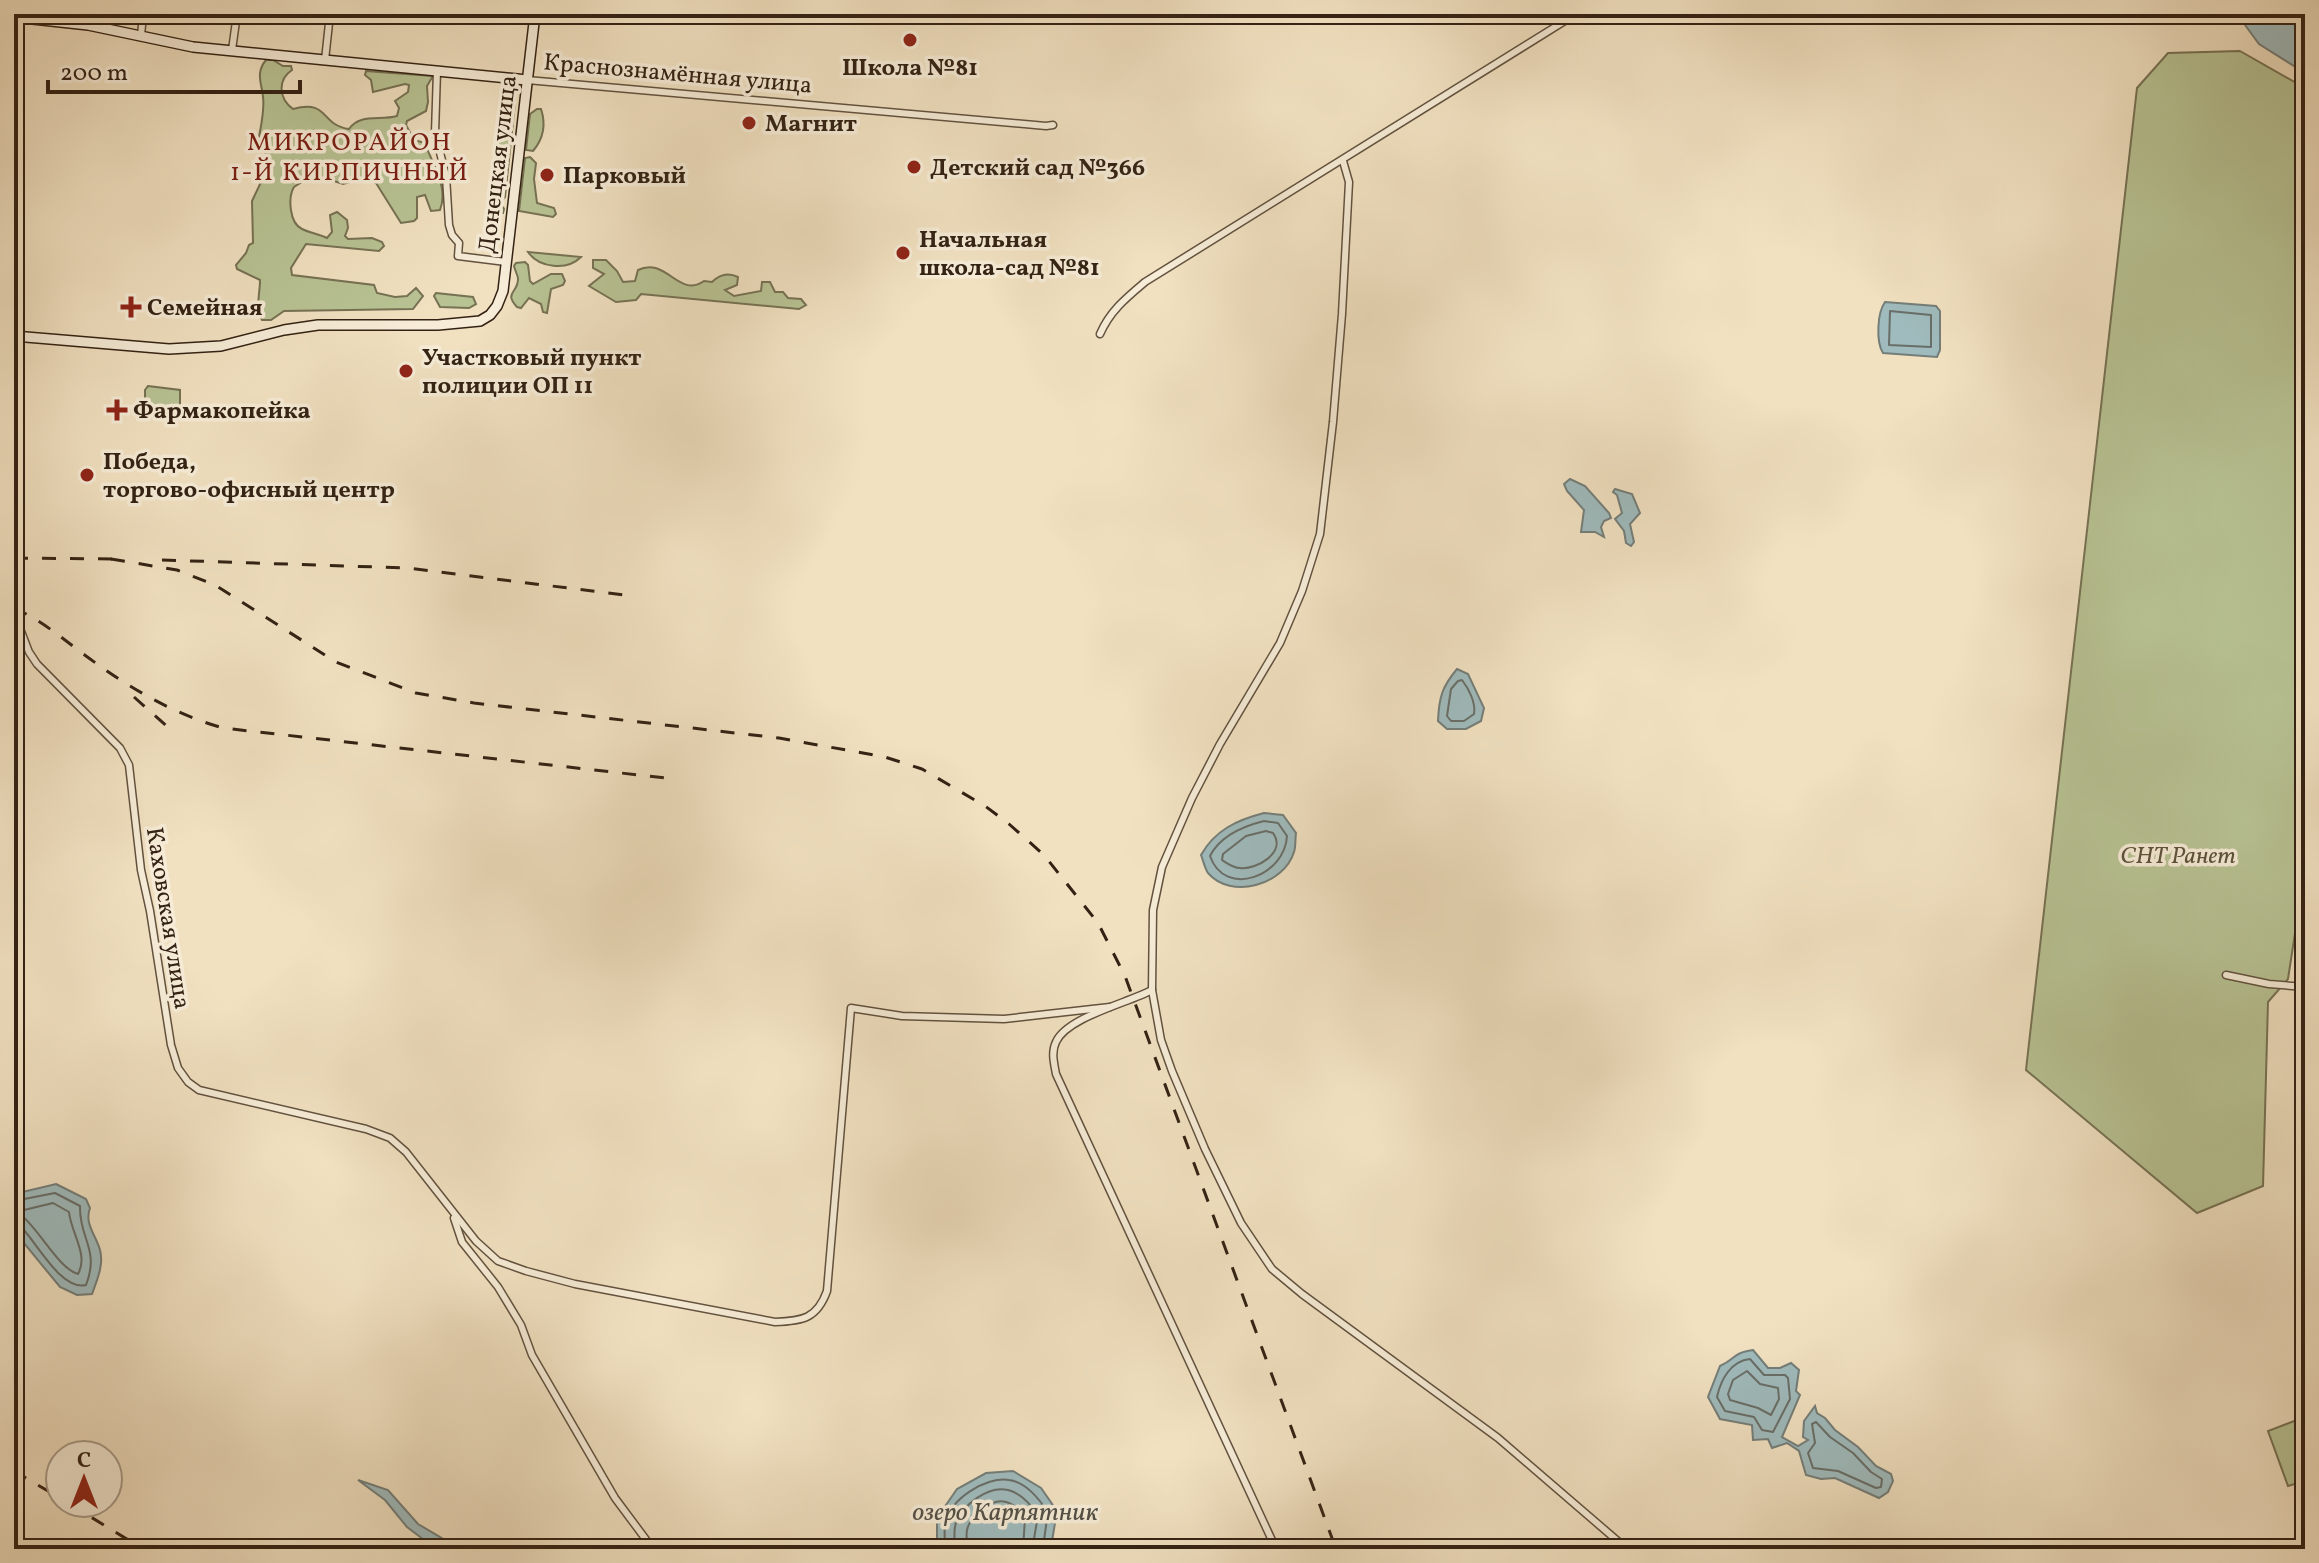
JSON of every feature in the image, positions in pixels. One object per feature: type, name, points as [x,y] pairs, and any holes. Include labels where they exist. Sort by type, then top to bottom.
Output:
[{"type":"main road","name":"Донецкая улица","points":[[14,336],[193,349],[318,325],[467,323],[490,315],[500,299],[506,262],[535,14]]},
{"type":"main road","name":"Краснознамённая улица","points":[[14,17],[89,20],[141,36],[193,47],[527,80]]},
{"type":"street","points":[[141,36],[143,14]]},
{"type":"street","points":[[232,50],[237,14]]},
{"type":"street","points":[[325,60],[330,14]]},
{"type":"street","points":[[1100,334],[1121,302],[1197,247],[1343,161],[1576,14]]},
{"type":"street","points":[[437,71],[435,133],[446,176],[449,225],[459,243],[458,256],[506,262]]},
{"type":"street","name":"Краснознамённая улица","points":[[527,80],[1053,125]]},
{"type":"street","points":[[1343,161],[1349,182],[1342,314],[1320,534],[1302,591],[1280,643],[1220,744],[1162,867],[1153,910],[1152,990],[1161,1040],[1205,1149],[1241,1223],[1272,1269],[1498,1438],[1627,1549]]},
{"type":"street","name":"Каховская улица","points":[[14,613],[37,664],[120,748],[129,765],[141,870],[171,1045],[178,1068],[188,1082],[199,1090],[366,1129],[390,1138],[406,1152],[452,1212]]},
{"type":"street","points":[[2226,975],[2269,984],[2305,987]]},
{"type":"street","points":[[1152,990],[1072,1025],[1057,1039],[1053,1053],[1056,1074],[1137,1255],[1276,1549]]},
{"type":"street","points":[[452,1212],[498,1261],[526,1271],[575,1284],[775,1322],[798,1321],[815,1313],[827,1291],[851,1008],[902,1016],[1004,1019],[1110,1007]]},
{"type":"street","points":[[452,1212],[462,1242],[498,1287],[521,1325],[532,1355],[615,1498],[653,1549]]},
{"type":"green space","name":"СНТ Ранет","points":[[2240,51],[2305,88],[2305,868],[2288,979],[2268,1002],[2263,1186],[2197,1213],[2026,1070],[2137,88],[2168,53]]},
{"type":"green space","points":[[266,60],[291,66],[292,70],[282,84],[288,105],[293,109],[313,107],[333,123],[349,129],[365,119],[397,116],[399,108],[395,101],[408,92],[409,85],[405,84],[373,92],[366,71],[433,76],[427,86],[426,111],[407,121],[406,125],[414,140],[425,143],[435,167],[441,184],[440,210],[431,211],[425,195],[417,197],[417,218],[401,223],[376,183],[364,178],[343,184],[331,180],[305,180],[294,187],[291,197],[292,216],[302,229],[327,238],[332,232],[330,215],[337,212],[347,220],[345,236],[348,239],[372,238],[384,246],[379,251],[306,244],[291,268],[292,275],[374,285],[377,293],[395,297],[407,296],[416,288],[423,296],[413,309],[284,311],[271,320],[262,320],[258,305],[260,280],[237,269],[236,265],[253,243],[252,201],[261,182],[259,169],[268,157],[258,143],[263,109],[260,74]]},
{"type":"green space","points":[[507,92],[515,98],[515,103],[505,197],[500,202],[504,209],[503,213],[494,214],[504,95]]},
{"type":"green space","points":[[541,109],[543,115],[542,136],[533,151],[526,150],[530,114]]},
{"type":"green space","points":[[530,157],[536,163],[537,203],[554,208],[556,214],[553,217],[519,211],[525,158]]},
{"type":"green space","points":[[528,252],[581,257],[568,264],[553,266],[539,262]]},
{"type":"green space","points":[[593,260],[606,260],[623,282],[635,281],[638,270],[648,267],[657,268],[687,285],[712,282],[721,276],[731,275],[738,277],[737,285],[725,290],[734,296],[761,291],[762,282],[770,282],[775,292],[783,292],[788,298],[801,299],[806,305],[799,309],[641,294],[636,300],[616,302],[589,286],[604,274],[593,268]]},
{"type":"green space","points":[[525,262],[533,284],[551,274],[562,274],[565,281],[563,285],[551,289],[547,313],[543,312],[541,304],[529,298],[521,308],[511,298],[518,283],[514,266]]},
{"type":"green space","points":[[436,293],[473,297],[476,304],[469,308],[440,307],[434,296]]},
{"type":"green space","points":[[148,386],[180,390],[180,409],[145,408],[145,390]]},
{"type":"green space","points":[[2305,1417],[2305,1481],[2288,1486],[2268,1431]]},
{"type":"water","points":[[2237,14],[2305,14],[2305,73],[2259,44]]},
{"type":"water","points":[[1885,302],[1936,306],[1940,311],[1940,350],[1937,357],[1883,353],[1878,328]]},
{"type":"water","points":[[1570,479],[1585,486],[1609,513],[1611,518],[1604,521],[1601,527],[1604,537],[1595,532],[1581,532],[1584,510],[1567,491],[1564,484]]},
{"type":"water","points":[[1615,489],[1632,494],[1640,513],[1630,524],[1634,542],[1631,546],[1626,543],[1624,531],[1615,519],[1622,513],[1617,495],[1613,492]]},
{"type":"water","points":[[1457,669],[1468,674],[1484,708],[1481,721],[1466,729],[1447,729],[1438,721],[1439,705],[1445,687]]},
{"type":"water","points":[[1264,813],[1283,815],[1296,833],[1295,850],[1288,863],[1280,873],[1256,885],[1230,886],[1218,881],[1208,873],[1201,855],[1207,846],[1228,827]]},
{"type":"water","points":[[56,1184],[86,1199],[90,1208],[89,1224],[100,1250],[101,1261],[92,1294],[77,1295],[60,1287],[14,1231],[14,1194]]},
{"type":"water","points":[[1753,1350],[1768,1368],[1780,1368],[1791,1363],[1799,1370],[1796,1391],[1800,1395],[1782,1437],[1798,1446],[1808,1440],[1803,1437],[1804,1421],[1815,1406],[1817,1413],[1835,1430],[1858,1447],[1876,1466],[1891,1474],[1893,1481],[1888,1492],[1879,1498],[1835,1478],[1821,1479],[1806,1475],[1799,1451],[1787,1443],[1772,1448],[1768,1439],[1753,1440],[1752,1425],[1720,1419],[1708,1397],[1720,1366]]},
{"type":"water","name":"озеро Карпятник","points":[[1013,1471],[1041,1488],[1057,1511],[1052,1541],[1054,1549],[937,1549],[937,1518],[957,1489],[986,1473]]},
{"type":"water","points":[[358,1480],[388,1490],[418,1524],[452,1544],[470,1549],[438,1549],[432,1546],[407,1527],[385,1500]]},
{"type":"railway","points":[[14,558],[122,559]]},
{"type":"railway","points":[[111,559],[177,570],[215,585],[336,662],[416,693],[474,703],[779,738],[885,757],[922,769],[1009,824],[1044,855],[1098,923],[1125,976],[1336,1549]]},
{"type":"railway","points":[[162,560],[407,568],[624,595]]},
{"type":"railway","points":[[14,608],[135,689],[186,715],[223,728],[674,779]]},
{"type":"railway","points":[[134,697],[170,729]]},
{"type":"railway","points":[[14,1471],[44,1489]]},
{"type":"railway","points":[[94,1519],[143,1549]]},
{"type":"place","name":"Школа №81","points":[[910,40]]},
{"type":"place","name":"Магнит","points":[[749,123]]},
{"type":"place","name":"Детский сад №366","points":[[914,167]]},
{"type":"place","name":"Парковый","points":[[547,175]]},
{"type":"place","name":"Начальная школа-сад №81","points":[[903,253]]},
{"type":"place","name":"Семейная","points":[[131,307]]},
{"type":"place","name":"Участковый пункт полиции ОП 11","points":[[406,371]]},
{"type":"place","name":"Фармакопейка","points":[[117,410]]},
{"type":"place","name":"Победа, торгово-офисный центр","points":[[87,475]]},
{"type":"district","name":"МИКРОРАЙОН 1-Й КИРПИЧНЫЙ","points":[[350,156]]}]
